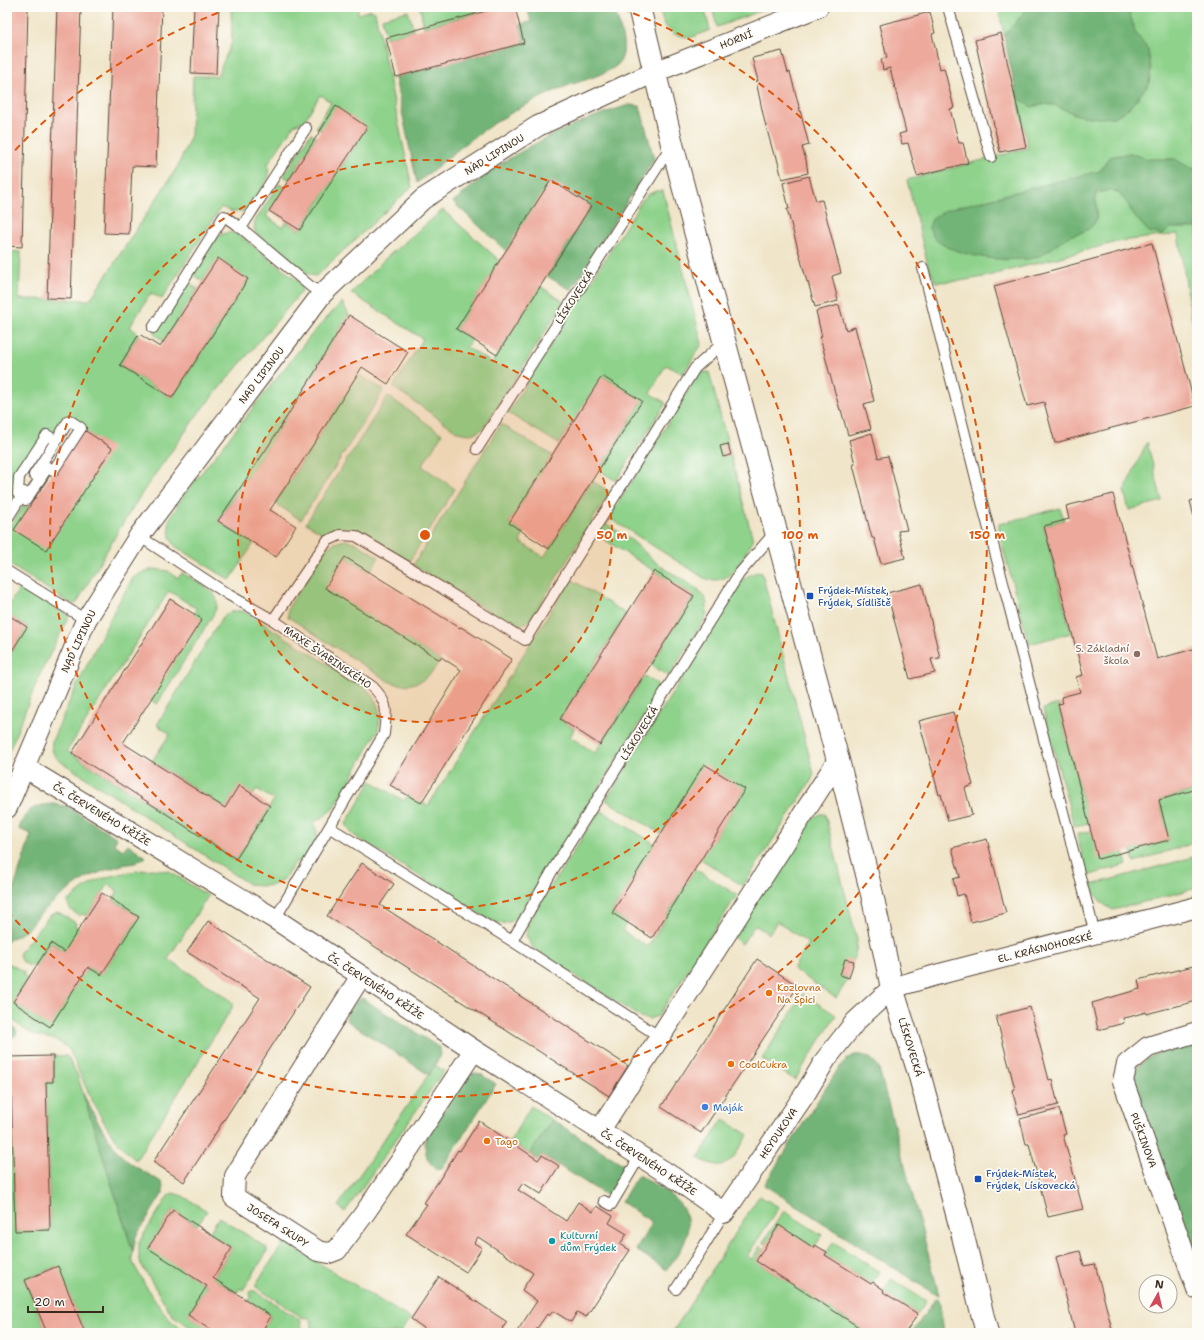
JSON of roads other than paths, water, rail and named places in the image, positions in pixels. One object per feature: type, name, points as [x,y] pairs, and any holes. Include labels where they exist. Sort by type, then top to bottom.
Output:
[{"type":"main road","name":"LÍSKOVECKÁ","points":[[639,7],[672,144],[724,342],[838,760],[872,894],[892,988],[921,1079],[987,1333]]},
{"type":"street","name":"HORNÍ","points":[[655,72],[818,7]]},
{"type":"street","name":"NAD LIPINOU","points":[[7,808],[86,620],[139,536],[322,294],[423,199],[538,126],[655,72]]},
{"type":"street","points":[[600,1130],[838,760]]},
{"type":"street","name":"ČS. ČERVENÉHO KŘÍŽE","points":[[24,767],[275,919],[474,1050],[679,1181],[724,1213]]},
{"type":"street","name":"EL. KRÁSNOHORSKÉ","points":[[892,988],[936,975],[1197,907]]},
{"type":"street","name":"JOSEFA SKUPY","points":[[361,976],[235,1176],[234,1197],[318,1251],[329,1253],[337,1250],[402,1159],[474,1050]]},
{"type":"street","name":"HEYDUKOVA","points":[[724,1213],[805,1094],[826,1059],[856,1021],[892,988]]},
{"type":"street","name":"PUŠKINOVA","points":[[1197,1032],[1148,1047],[1127,1064],[1123,1081],[1197,1289]]},
{"type":"lane","points":[[948,7],[991,157]]},
{"type":"lane","points":[[241,228],[306,128]]},
{"type":"lane","name":"LÍSKOVECKÁ","points":[[477,449],[672,144]]},
{"type":"lane","points":[[153,328],[224,216],[322,294]]},
{"type":"lane","points":[[923,268],[987,521],[1095,934]]},
{"type":"lane","points":[[273,620],[327,541],[340,534],[356,536],[524,640],[695,368],[724,342]]},
{"type":"lane","points":[[7,519],[21,496],[69,420],[81,428],[53,471],[48,467],[26,500],[21,496]]},
{"type":"lane","name":"LÍSKOVECKÁ","points":[[512,941],[558,862],[739,574],[775,532]]},
{"type":"lane","name":"MAXE ŠVABINSKÉHO","points":[[139,536],[229,595],[273,620],[373,687],[379,694],[386,707],[384,734],[275,919]]},
{"type":"lane","points":[[7,571],[86,620]]},
{"type":"lane","points":[[329,828],[512,941],[660,1037]]},
{"type":"lane","points":[[604,1201],[611,1205],[640,1156]]},
{"type":"lane","name":"HEYDUKOVA","points":[[676,1288],[724,1213]]},
{"type":"place","name":"Frýdek-Místek, Frýdek, Sídliště","points":[[810,596]]},
{"type":"place","name":"5. Základní škola","points":[[1137,654]]},
{"type":"place","name":"Kozlovna Na Špici","points":[[769,993]]},
{"type":"place","name":"CoolCukra","points":[[731,1064]]},
{"type":"place","name":"Maják","points":[[705,1107]]},
{"type":"place","name":"Tago","points":[[487,1141]]},
{"type":"place","name":"Frýdek-Místek, Frýdek, Lískovecká","points":[[978,1179]]},
{"type":"place","name":"Kulturní dům Frýdek","points":[[552,1241]]}]
